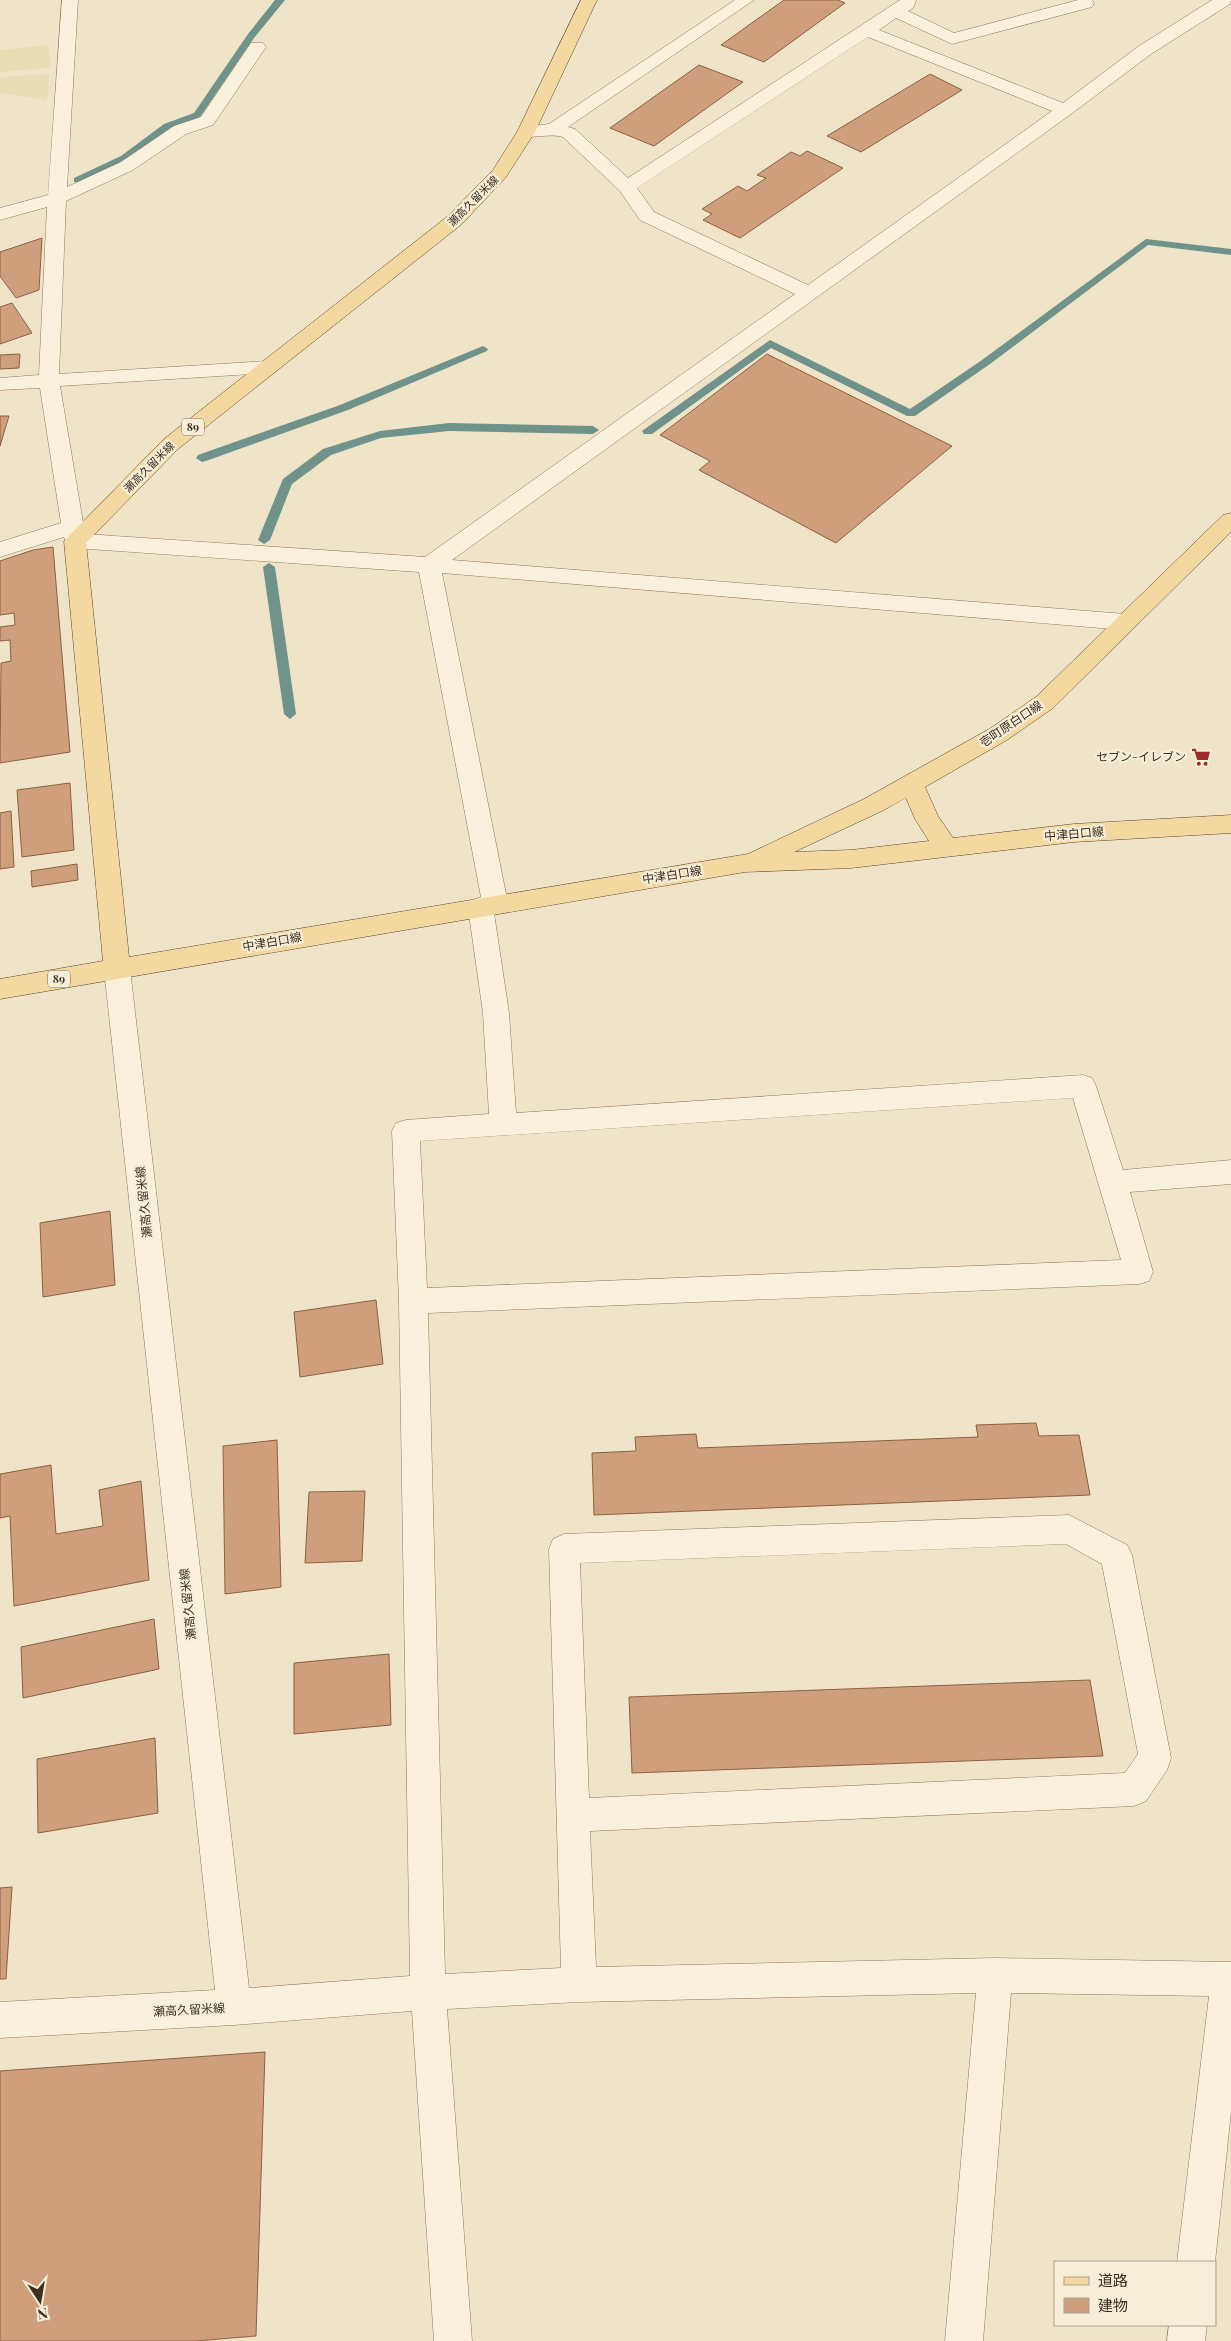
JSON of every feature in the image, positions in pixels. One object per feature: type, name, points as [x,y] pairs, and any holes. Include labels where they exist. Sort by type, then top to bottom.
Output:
[{"type":"main road","name":"瀬高久留米線","points":[[118,969],[74,534],[171,444],[455,220],[500,173],[526,132],[589,0]]},
{"type":"main road","name":"壱町原白口線","points":[[745,863],[867,808],[912,784],[999,734],[1045,702],[1231,520]]},
{"type":"main road","points":[[912,784],[927,819],[947,848]]},
{"type":"main road","name":"中津白口線","points":[[118,969],[745,863],[851,859],[1074,833],[1231,824]]},
{"type":"main road","name":"89","points":[[0,989],[118,969]]},
{"type":"street","points":[[70,0],[57,198],[48,381],[74,534]]},
{"type":"street","points":[[554,130],[746,0]]},
{"type":"street","points":[[627,187],[864,30],[908,3],[908,0]]},
{"type":"street","points":[[429,565],[1065,110],[1145,50],[1224,0]]},
{"type":"street","points":[[895,11],[952,40],[1086,3]]},
{"type":"street","points":[[864,30],[1065,110]]},
{"type":"street","points":[[0,214],[57,198],[126,166],[180,130],[207,121],[257,47]]},
{"type":"street","points":[[526,132],[554,130],[569,133],[627,187],[647,216],[808,293]]},
{"type":"street","points":[[0,384],[268,367]]},
{"type":"street","points":[[0,550],[74,534],[1125,622]]},
{"type":"street","points":[[429,565],[488,906],[503,1124]]},
{"type":"street","name":"瀬高久留米線","points":[[0,2020],[234,2008],[118,969]]},
{"type":"street","points":[[413,1301],[1139,1272],[1083,1086],[406,1131],[413,1301],[428,1992],[453,2341]]},
{"type":"street","points":[[1113,1182],[1231,1172]]},
{"type":"street","points":[[573,1815],[1134,1789],[1155,1758],[1116,1555],[1069,1529],[564,1549],[573,1815],[579,1985]]},
{"type":"street","points":[[234,2008],[428,1992],[579,1985],[995,1975],[1230,1979],[1196,2261]]},
{"type":"street","points":[[964,2341],[995,1975]]},
{"type":"street","points":[[1186,2341],[1188,2326]]},
{"type":"shaded area","points":[[48,45],[51,68],[0,72],[0,50]]},
{"type":"shaded area","points":[[49,74],[47,100],[0,93],[0,77]]},
{"type":"building","points":[[784,0],[838,0],[845,3],[764,62],[721,45]]},
{"type":"building","points":[[699,65],[743,82],[654,146],[610,128]]},
{"type":"building","points":[[930,74],[962,90],[861,152],[827,136]]},
{"type":"building","points":[[807,151],[843,168],[740,238],[703,220],[712,214],[702,209],[738,186],[747,191],[766,178],[757,175],[791,152],[800,156]]},
{"type":"building","points":[[42,238],[39,290],[16,298],[0,276],[0,252]]},
{"type":"building","points":[[12,303],[32,333],[0,344],[0,307]]},
{"type":"building","points":[[20,354],[19,368],[0,369],[0,355]]},
{"type":"building","points":[[767,354],[952,446],[836,543],[699,470],[710,461],[660,435]]},
{"type":"building","points":[[0,416],[9,416],[0,446]]},
{"type":"building","points":[[53,547],[70,752],[0,763],[1,663],[11,661],[10,640],[0,641],[0,627],[15,625],[14,613],[0,615],[0,561],[33,550]]},
{"type":"building","points":[[70,783],[74,850],[22,857],[17,790]]},
{"type":"building","points":[[11,811],[14,867],[0,869],[0,813]]},
{"type":"building","points":[[77,864],[78,880],[32,887],[31,871]]},
{"type":"building","points":[[110,1211],[115,1285],[43,1297],[40,1223]]},
{"type":"building","points":[[376,1300],[383,1364],[300,1377],[294,1312]]},
{"type":"building","points":[[1036,1423],[1039,1436],[1079,1435],[1090,1495],[594,1515],[592,1453],[636,1451],[635,1437],[696,1434],[698,1448],[978,1437],[976,1425]]},
{"type":"building","points":[[277,1440],[281,1587],[225,1594],[223,1446]]},
{"type":"building","points":[[51,1465],[56,1534],[103,1526],[99,1490],[141,1481],[149,1580],[14,1606],[10,1516],[0,1518],[0,1474]]},
{"type":"building","points":[[365,1491],[362,1561],[305,1563],[309,1492]]},
{"type":"building","points":[[154,1619],[159,1669],[23,1698],[21,1647]]},
{"type":"building","points":[[389,1654],[391,1725],[294,1734],[294,1663]]},
{"type":"building","points":[[1090,1680],[1103,1756],[632,1773],[629,1697]]},
{"type":"building","points":[[155,1738],[158,1813],[38,1833],[37,1759]]},
{"type":"building","points":[[12,1887],[6,1979],[0,1979],[0,1888]]},
{"type":"building","points":[[265,2052],[256,2336],[195,2341],[0,2341],[0,2071]]},
{"type":"waterway","points":[[78,180],[125,158],[167,126],[197,115],[251,36],[280,0]]},
{"type":"waterway","points":[[648,431],[770,343],[911,414],[986,362],[1146,242],[1231,252]]},
{"type":"waterway","points":[[202,458],[344,408],[483,349]]},
{"type":"waterway","points":[[264,540],[287,482],[327,452],[380,435],[449,427],[593,430]]},
{"type":"waterway","points":[[269,567],[290,714]]},
{"type":"place","name":"セブン-イレブン","points":[[1201,757]]}]
